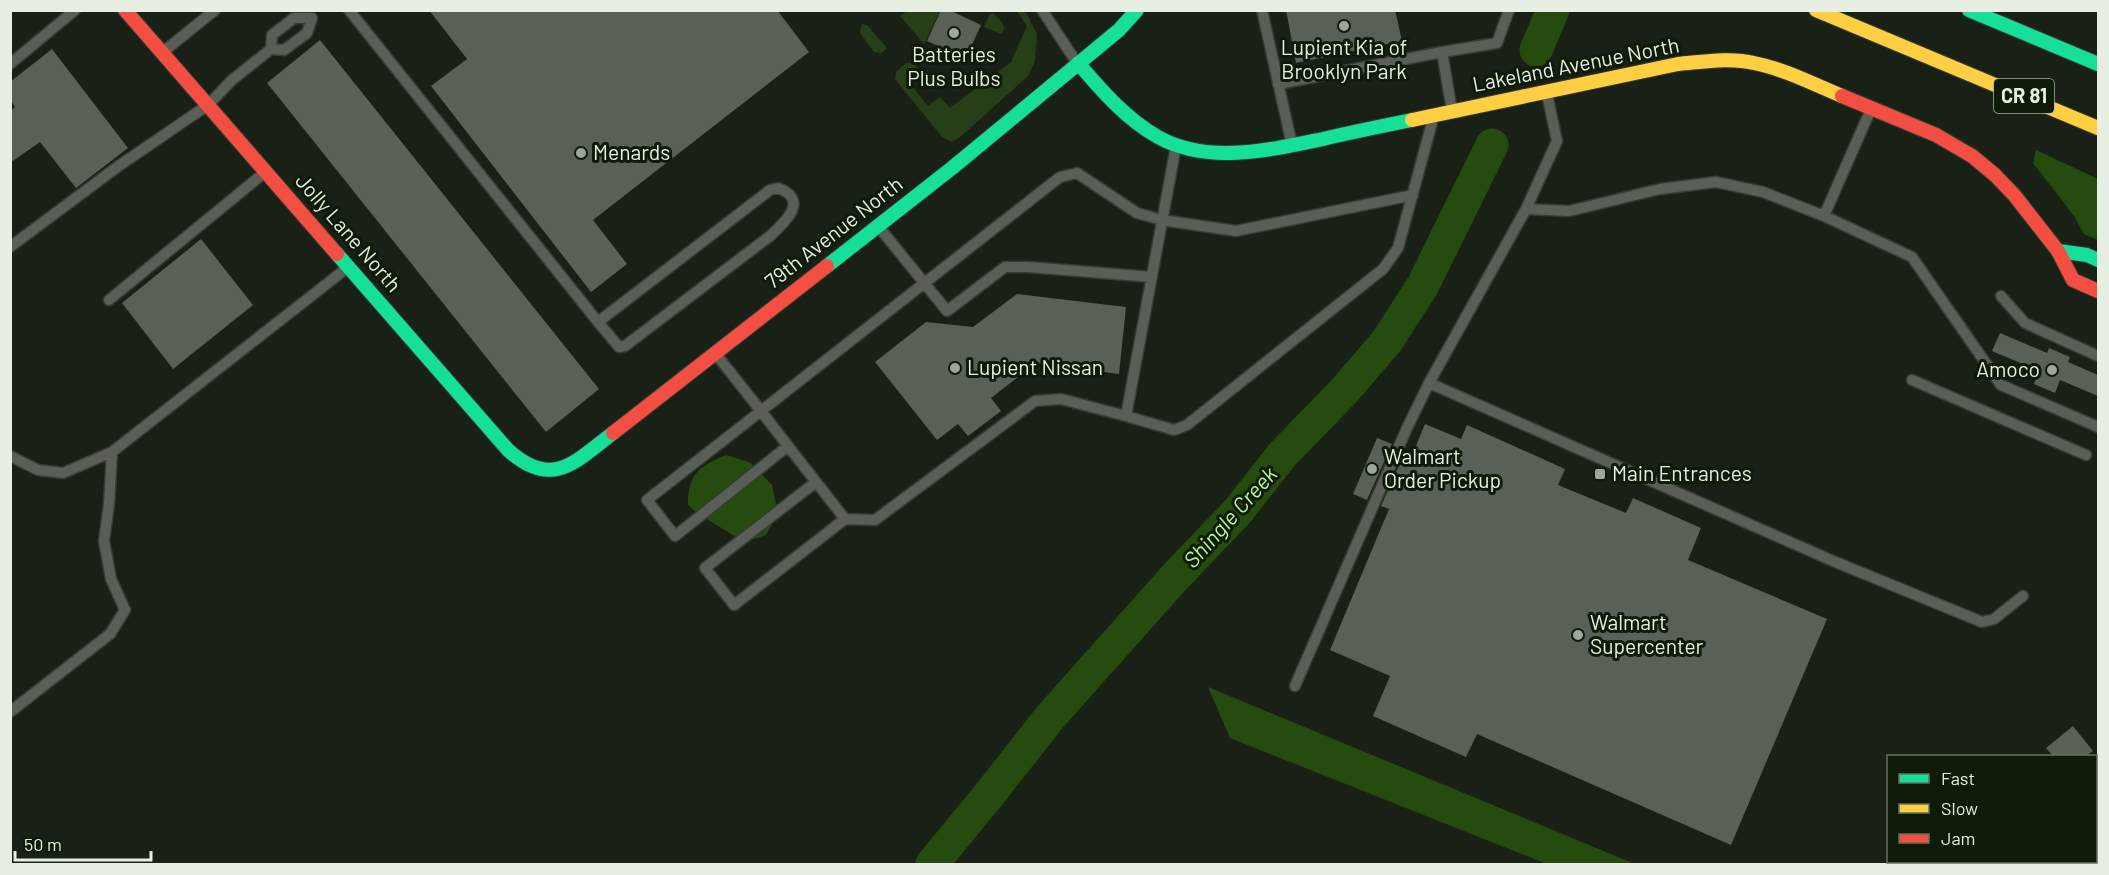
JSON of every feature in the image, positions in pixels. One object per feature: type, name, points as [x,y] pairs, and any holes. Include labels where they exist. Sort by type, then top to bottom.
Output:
[{"type":"main road","name":"Jolly Lane North","points":[[125,10],[508,450],[532,468],[547,471]]},
{"type":"main road","name":"79th Avenue North","points":[[547,471],[564,468],[579,459],[952,168],[1119,30],[1137,10]]},
{"type":"main road","name":"CR 81","points":[[1816,10],[2098,128]]},
{"type":"main road","name":"CR 81","points":[[1969,10],[2098,64]]},
{"type":"main road","name":"Lakeland Avenue North","points":[[1078,63],[1113,103],[1135,123],[1165,142],[1191,151],[1227,153],[1292,145],[1677,64],[1716,61],[1752,62],[1790,74],[1936,135],[1972,156],[2015,196],[2058,251],[2073,280],[2098,291]]},
{"type":"main road","points":[[2058,251],[2087,255],[2098,260]]},
{"type":"lane","points":[[10,64],[75,10]]},
{"type":"lane","points":[[162,52],[215,10]]},
{"type":"lane","points":[[349,10],[598,322],[619,347],[625,346],[779,228],[789,217],[794,201],[790,195],[778,188],[770,190],[598,322]]},
{"type":"lane","points":[[1042,10],[1078,63]]},
{"type":"lane","points":[[1262,10],[1292,145]]},
{"type":"lane","points":[[1278,84],[1497,43],[1509,10]]},
{"type":"lane","points":[[271,49],[272,35],[294,18],[316,14]]},
{"type":"lane","points":[[10,247],[120,165],[208,105],[232,80],[271,49],[284,50],[307,33],[316,14]]},
{"type":"lane","points":[[1442,52],[1452,111]]},
{"type":"lane","points":[[1295,686],[1407,428],[1526,209],[1557,141],[1547,91]]},
{"type":"lane","points":[[1824,216],[1872,109]]},
{"type":"lane","points":[[816,482],[705,568],[734,604],[845,519],[875,520],[1035,401],[1061,399],[1174,430],[1187,425],[1383,269],[1398,248],[1435,115]]},
{"type":"lane","points":[[1126,416],[1176,146]]},
{"type":"lane","points":[[109,300],[267,171]]},
{"type":"lane","points":[[788,447],[675,536],[647,500],[1060,177],[1077,173],[1137,213],[1162,220],[1236,231],[1413,195]]},
{"type":"lane","points":[[1526,209],[1569,211],[1660,189],[1716,182],[1763,192],[1824,216],[1912,257],[2001,385],[2098,427]]},
{"type":"lane","points":[[877,225],[947,311],[1005,267],[1152,277]]},
{"type":"lane","points":[[10,456],[38,470],[63,473],[111,452],[349,266]]},
{"type":"lane","points":[[2001,296],[2025,323],[2098,356]]},
{"type":"lane","points":[[715,353],[845,519]]},
{"type":"lane","points":[[1912,380],[2086,455]]},
{"type":"lane","points":[[1430,383],[1833,561],[1982,622],[1994,619],[2023,597]]},
{"type":"lane","points":[[10,712],[110,634],[125,610],[111,579],[104,541],[109,504],[111,452]]},
{"type":"shaded area","points":[[907,11],[940,11],[924,44],[900,16]]},
{"type":"shaded area","points":[[1017,11],[1025,11],[1037,34],[1035,61],[1028,76],[959,138],[952,142],[942,137],[895,79],[896,72],[906,63],[914,63],[918,71],[907,80],[928,106],[940,97],[950,108],[1011,62],[1027,26]]},
{"type":"shaded area","points":[[994,13],[1003,24],[1004,30],[1001,34],[984,27],[990,14]]},
{"type":"shaded area","points":[[862,24],[867,25],[887,48],[881,53],[874,52],[860,33]]},
{"type":"shaded area","points":[[2036,150],[2098,179],[2098,240],[2084,234],[2074,216],[2033,163]]},
{"type":"shaded area","points":[[726,455],[751,463],[772,485],[778,514],[766,535],[744,542],[688,505],[693,478],[709,463]]},
{"type":"shaded area","points":[[1208,687],[1635,864],[1547,864],[1230,738]]},
{"type":"building","name":"Menards","points":[[429,10],[777,10],[809,52],[593,220],[627,264],[591,292],[431,86],[467,59]]},
{"type":"building","name":"Batteries Plus Bulbs","points":[[941,10],[949,10],[981,25],[966,58],[927,41]]},
{"type":"building","name":"Lupient Kia of Brooklyn Park","points":[[1286,10],[1395,10],[1402,41],[1296,63]]},
{"type":"building","points":[[320,40],[599,389],[546,432],[267,83]]},
{"type":"building","points":[[52,49],[128,148],[76,188],[40,142],[10,163],[10,111],[15,107],[10,99],[10,82]]},
{"type":"building","points":[[201,239],[253,305],[173,369],[122,303]]},
{"type":"building","name":"Lupient Nissan","points":[[1017,294],[1126,307],[1119,374],[1036,363],[991,398],[1001,411],[968,436],[958,424],[937,440],[875,362],[926,322],[973,327]]},
{"type":"building","name":"Amoco","points":[[2000,333],[2047,353],[2049,348],[2070,357],[2068,362],[2098,375],[2098,396],[2060,380],[2055,393],[2034,384],[2039,371],[1992,351]]},
{"type":"building","name":"Walmart Supercenter","points":[[1425,424],[1461,439],[1467,425],[1565,469],[1558,485],[1626,513],[1633,498],[1701,528],[1688,560],[1827,619],[1731,845],[1477,734],[1466,757],[1373,716],[1390,676],[1330,650],[1389,509],[1381,506],[1406,450],[1413,453]]},
{"type":"building","name":"Walmart Order Pickup","points":[[1377,438],[1392,444],[1367,500],[1353,494]]},
{"type":"building","points":[[2073,726],[2093,751],[2087,755],[2052,755],[2046,748]]},
{"type":"waterway","name":"Shingle Creek","points":[[1536,50],[1553,10]]},
{"type":"waterway","name":"Shingle Creek","points":[[932,864],[1051,716],[1175,577],[1238,511],[1282,455],[1345,390],[1387,341],[1423,285],[1492,145]]},
{"type":"traffic: fast","points":[[827,266],[952,168],[1119,30],[1137,10]]},
{"type":"traffic: fast","points":[[1969,10],[2098,64]]},
{"type":"traffic: fast","points":[[1078,63],[1105,94],[1135,122],[1177,146],[1197,151],[1218,153],[1261,151],[1412,120]]},
{"type":"traffic: fast","points":[[2058,251],[2087,255],[2098,260]]},
{"type":"traffic: fast","points":[[337,254],[508,450],[524,462],[551,470],[563,467],[587,454],[613,433]]},
{"type":"traffic: slow","points":[[1816,10],[2098,128]]},
{"type":"traffic: slow","points":[[1412,120],[1678,64],[1716,60],[1745,61],[1776,69],[1842,96]]},
{"type":"traffic: jam","points":[[125,10],[337,254]]},
{"type":"traffic: jam","points":[[1842,96],[1936,135],[1972,156],[2015,196],[2058,251],[2073,280],[2098,291]]},
{"type":"traffic: jam","points":[[613,433],[827,266]]},
{"type":"place","name":"Lupient Kia of Brooklyn Park","points":[[1344,26]]},
{"type":"place","name":"Batteries Plus Bulbs","points":[[954,33]]},
{"type":"place","name":"Menards","points":[[581,153]]},
{"type":"place","name":"Lupient Nissan","points":[[955,368]]},
{"type":"place","name":"Amoco","points":[[2052,370]]},
{"type":"place","name":"Walmart Order Pickup","points":[[1372,469]]},
{"type":"place","name":"Main Entrances","points":[[1600,474]]},
{"type":"place","name":"Walmart Supercenter","points":[[1578,635]]}]
